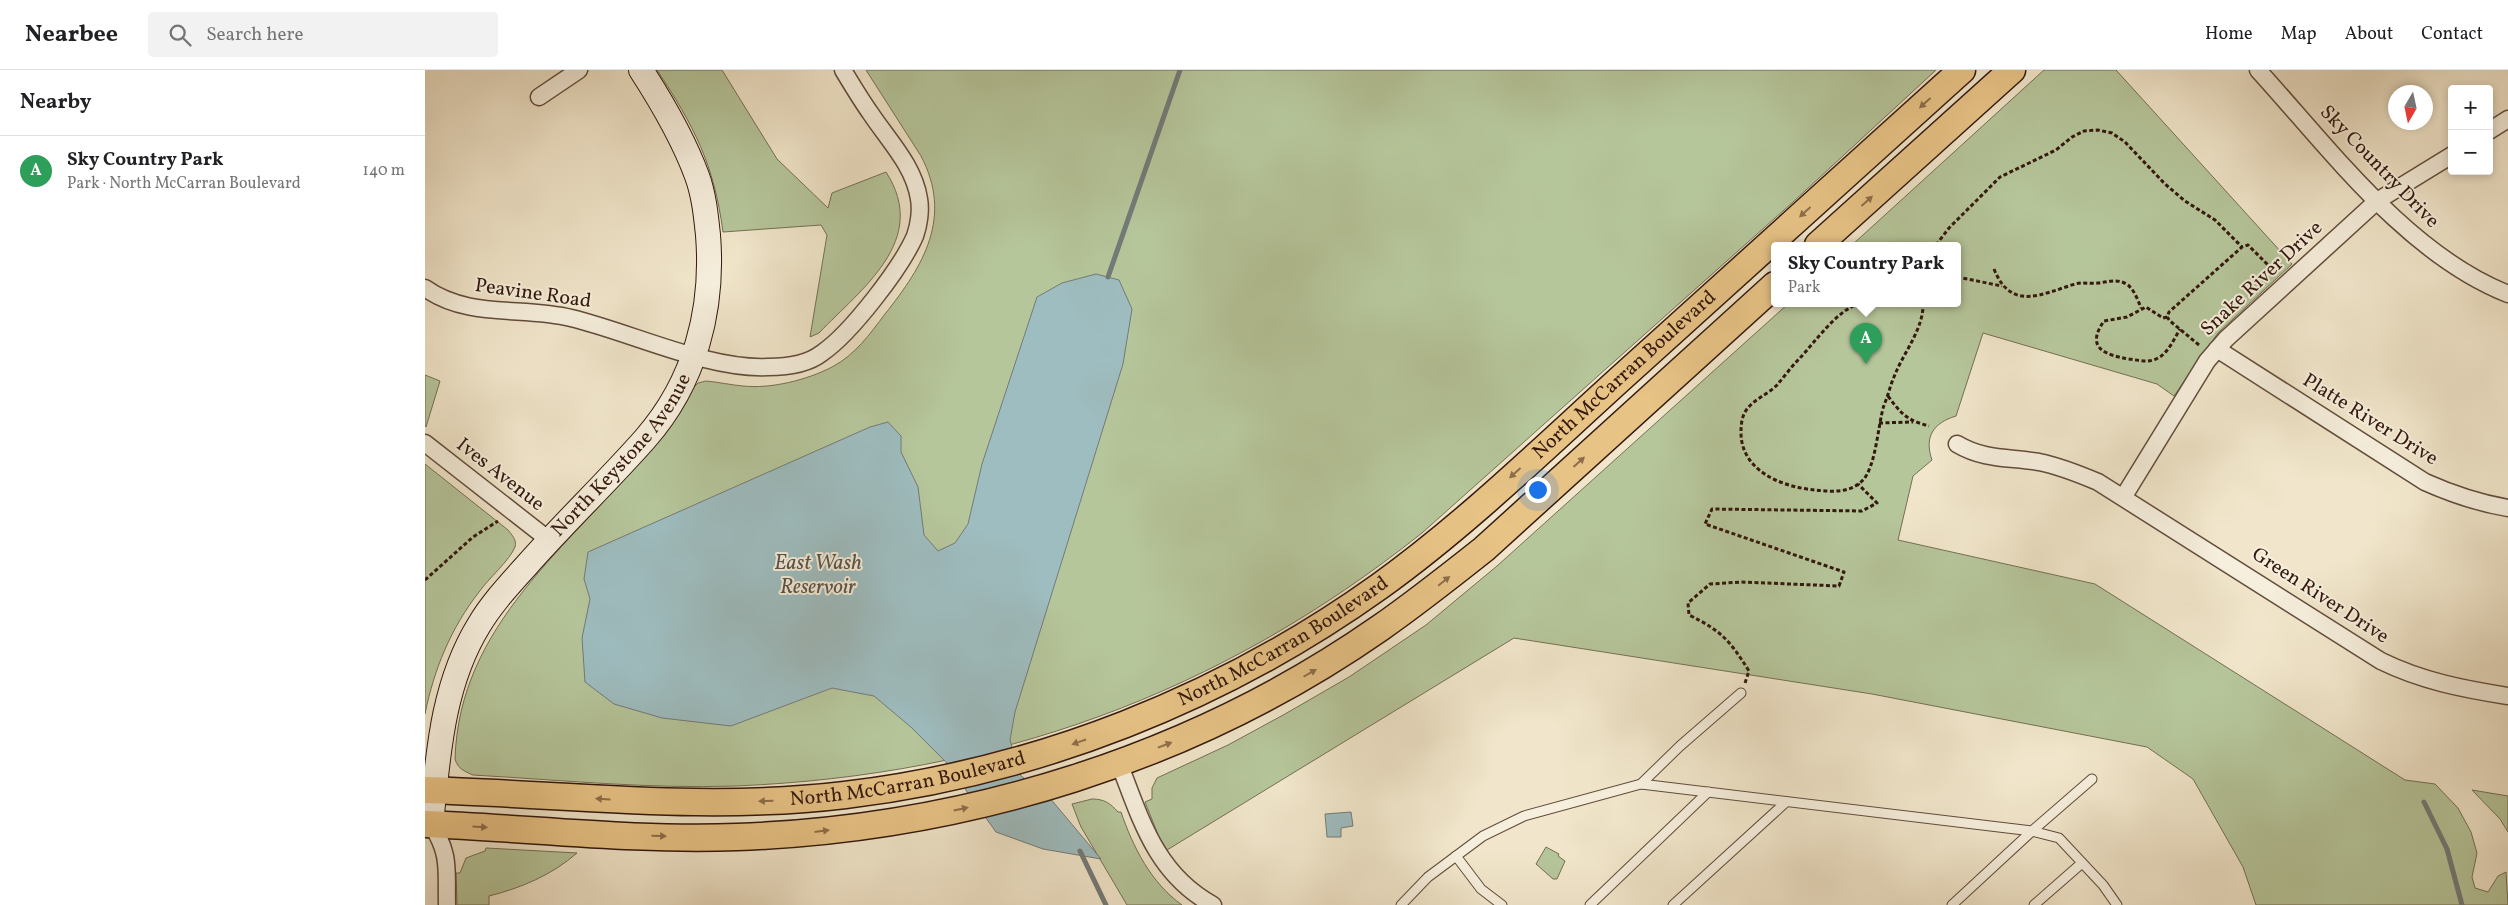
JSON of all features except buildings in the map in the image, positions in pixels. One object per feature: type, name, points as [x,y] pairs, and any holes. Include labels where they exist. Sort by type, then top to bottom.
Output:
[{"type":"main road","name":"North McCarran Boulevard","points":[[1772,242],[1962,70]]},
{"type":"main road","points":[[1821,242],[2012,70]]},
{"type":"main road","name":"North McCarran Boulevard","points":[[430,790],[670,802],[734,802],[833,796],[899,787],[981,770],[1060,748],[1157,712],[1236,675],[1297,641],[1375,590],[1419,557],[1574,421],[1771,243]]},
{"type":"main road","name":"North McCarran Boulevard","points":[[427,828],[734,837],[806,833],[880,824],[944,812],[1061,784],[1189,736],[1254,704],[1380,629],[1484,549],[1771,289]]},
{"type":"main road","points":[[1119,763],[1121,748],[1157,712]]},
{"type":"main road","points":[[1061,784],[1095,759],[1103,750],[1107,732]]},
{"type":"street","points":[[539,97],[579,70]]},
{"type":"street","name":"North Keystone Avenue","points":[[427,828],[430,790],[447,703],[465,651],[479,624],[501,594],[549,540],[657,425],[677,397],[694,355],[706,313],[710,274],[707,227],[702,192],[677,128],[641,70]]},
{"type":"street","name":"Peavine Road","points":[[425,288],[451,302],[478,309],[541,313],[569,317],[694,355],[745,367],[797,364],[821,355],[840,338],[896,270],[916,234],[920,212],[919,199],[913,178],[904,160],[843,70]]},
{"type":"street","name":"Sky Country Drive","points":[[2258,70],[2402,227],[2432,251],[2462,271],[2508,294]]},
{"type":"street","points":[[2491,130],[2508,119]]},
{"type":"street","name":"Snake River Drive","points":[[2124,496],[2209,348],[2377,201],[2448,157]]},
{"type":"street","name":"Platte River Drive","points":[[2209,348],[2425,482],[2455,495],[2485,504],[2508,508]]},
{"type":"street","name":"Ives Avenue","points":[[425,443],[549,540]]},
{"type":"street","name":"Green River Drive","points":[[1957,444],[1971,452],[1989,458],[2041,462],[2071,470],[2124,496],[2381,661],[2407,674],[2437,683],[2508,696]]},
{"type":"street","points":[[1119,763],[1153,848],[1168,869],[1185,886],[1213,905]]},
{"type":"street","points":[[427,828],[443,842],[447,857],[447,905]]},
{"type":"lane","points":[[1641,784],[1741,692]]},
{"type":"lane","points":[[1952,905],[2092,779]]},
{"type":"lane","points":[[1401,905],[1428,877],[1483,836],[1524,816],[1641,784],[2032,831],[2059,838],[2103,885],[2117,905]]},
{"type":"lane","points":[[1590,905],[1708,792]]},
{"type":"lane","points":[[1673,905],[1786,802]]},
{"type":"lane","points":[[1456,856],[1481,889],[1503,905]]},
{"type":"lane","points":[[2034,905],[2082,863]]},
{"type":"path","points":[[1938,242],[1949,228],[2000,177],[2056,150],[2072,137],[2084,131],[2098,130],[2112,133],[2125,142],[2171,189],[2185,201],[2215,220],[2242,246]]},
{"type":"path","points":[[2180,329],[2166,352],[2156,359],[2144,361],[2107,356],[2099,349],[2096,340],[2098,329],[2104,321],[2127,317],[2135,314],[2141,308],[2146,307],[2163,318],[2167,316],[2169,312],[2242,246],[2248,245],[2275,273]]},
{"type":"path","points":[[1994,269],[2002,286],[2012,294],[2023,297],[2040,296],[2077,283],[2120,281],[2128,285],[2141,308]]},
{"type":"path","points":[[1961,278],[2002,286]]},
{"type":"path","points":[[1851,307],[1836,320],[1776,386],[1745,412],[1741,424],[1741,439],[1745,454],[1760,471],[1777,482],[1799,489],[1828,492],[1847,490],[1858,484],[1868,473],[1879,422],[1894,376],[1917,329],[1922,307]]},
{"type":"path","points":[[2167,316],[2180,329],[2209,348]]},
{"type":"path","points":[[1888,396],[1902,415],[1914,422]]},
{"type":"path","points":[[1879,422],[1914,422],[1929,426]]},
{"type":"path","points":[[1741,692],[1749,671],[1732,644],[1713,627],[1689,615],[1688,603],[1710,584],[1741,582],[1839,586],[1845,572],[1705,524],[1712,509],[1862,511],[1877,503],[1858,484]]},
{"type":"path","points":[[425,580],[473,537],[499,521]]},
{"type":"green space","points":[[657,70],[722,70],[777,159],[828,208],[832,193],[886,172],[898,197],[900,220],[895,241],[885,261],[871,280],[819,333],[810,337],[827,235],[821,225],[723,232],[714,186],[701,146],[682,109]]},
{"type":"green space","points":[[866,70],[1936,70],[1793,202],[1422,533],[1345,590],[1265,639],[1184,681],[1100,716],[1014,744],[924,765],[832,779],[703,787],[605,784],[473,775],[464,771],[455,759],[461,711],[476,667],[497,628],[524,590],[648,451],[692,389],[698,383],[706,381],[754,387],[777,385],[800,380],[832,367],[861,344],[912,277],[930,240],[934,220],[934,200],[930,178],[921,156]]},
{"type":"green space","points":[[2044,70],[2116,70],[2292,264],[2218,333],[2174,396],[2157,384],[1983,333],[1956,416],[1941,423],[1932,432],[1929,444],[1932,460],[1913,476],[1898,540],[2095,584],[2405,780],[2435,784],[2458,808],[2471,832],[2477,853],[2472,877],[2475,888],[2488,892],[2498,876],[2506,872],[2508,905],[2256,905],[2243,867],[2193,779],[2147,747],[1872,694],[1514,638],[1167,850],[1159,837],[1145,802],[1152,799],[1152,788],[1157,778],[1228,745],[1285,714],[1349,677],[1426,625],[1497,566],[1785,307],[1961,307],[1961,242],[1855,242]]},
{"type":"green space","points":[[425,375],[440,381],[426,427],[425,426]]},
{"type":"green space","points":[[425,464],[508,530],[514,538],[515,547],[509,558],[483,587],[460,620],[445,650],[433,681],[425,714]]},
{"type":"green space","points":[[2472,790],[2508,796],[2508,832],[2500,819]]},
{"type":"green space","points":[[1092,799],[1107,802],[1118,812],[1121,812],[1131,838],[1144,863],[1161,886],[1182,905],[1127,905],[1081,827],[1072,804]]},
{"type":"green space","points":[[1546,847],[1559,854],[1558,856],[1565,861],[1557,879],[1553,879],[1536,864]]},
{"type":"green space","points":[[486,848],[577,853],[557,868],[536,880],[489,896],[489,905],[457,905],[456,873],[460,873],[466,858],[485,851]]},
{"type":"water","name":"East Wash Reservoir","points":[[1096,274],[1119,280],[1132,309],[1123,364],[1015,712],[1010,740],[1020,775],[1049,797],[1101,859],[1043,849],[996,832],[945,761],[912,728],[874,696],[832,688],[731,726],[662,718],[614,704],[585,682],[582,638],[590,599],[584,579],[588,552],[870,427],[888,422],[901,436],[901,452],[918,487],[924,535],[938,551],[955,543],[968,524],[982,464],[1037,297],[1062,283]]},
{"type":"water","points":[[1351,812],[1353,826],[1341,828],[1341,837],[1327,837],[1325,814]]},
{"type":"waterway","points":[[1108,277],[1180,70]]},
{"type":"waterway","points":[[2424,802],[2447,849],[2462,905]]},
{"type":"waterway","points":[[1080,851],[1106,905]]},
{"type":"place","name":"Sky Country Park","points":[[1866,364]]}]
